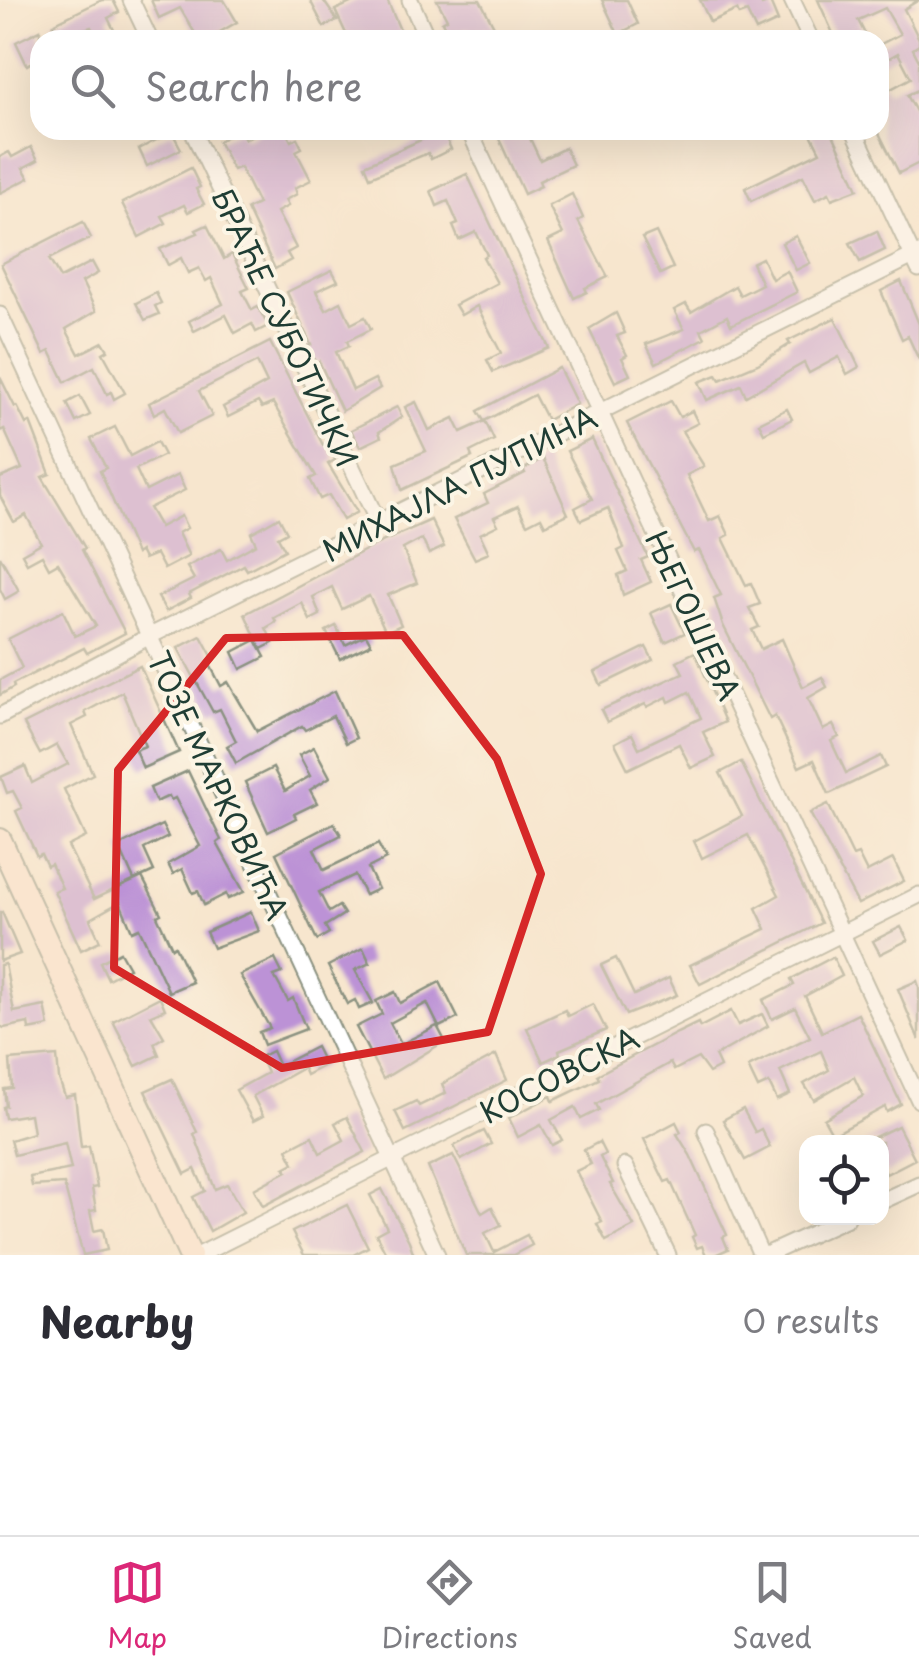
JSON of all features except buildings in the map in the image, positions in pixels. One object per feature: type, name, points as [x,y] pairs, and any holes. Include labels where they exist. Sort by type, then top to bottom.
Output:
[{"type":"street","points":[[131,0],[145,30]]},
{"type":"street","points":[[410,0],[424,30]]},
{"type":"street","points":[[792,0],[806,30]]},
{"type":"street","name":"БРАЋЕ СУБОТИЧКИ","points":[[197,140],[379,524]]},
{"type":"street","name":"ЊЕГОШЕВА","points":[[475,140],[919,1100]]},
{"type":"street","points":[[859,140],[917,260]]},
{"type":"street","name":"МИХАЈЛА ПУПИНА","points":[[0,716],[150,636],[917,260]]},
{"type":"street","name":"ТОЗЕ МАРКОВИЋА","points":[[0,314],[436,1255]]},
{"type":"street","points":[[0,840],[190,1255]]},
{"type":"street","name":"КОСОВСКА","points":[[198,1255],[919,894]]},
{"type":"street","points":[[706,1131],[763,1255],[831,1225]]},
{"type":"street","points":[[625,1166],[668,1255]]},
{"type":"street","points":[[889,1199],[919,1184]]},
{"type":"highlighted area","points":[[403,635],[497,759],[541,874],[488,1032],[282,1068],[114,968],[118,770],[226,638]]}]
